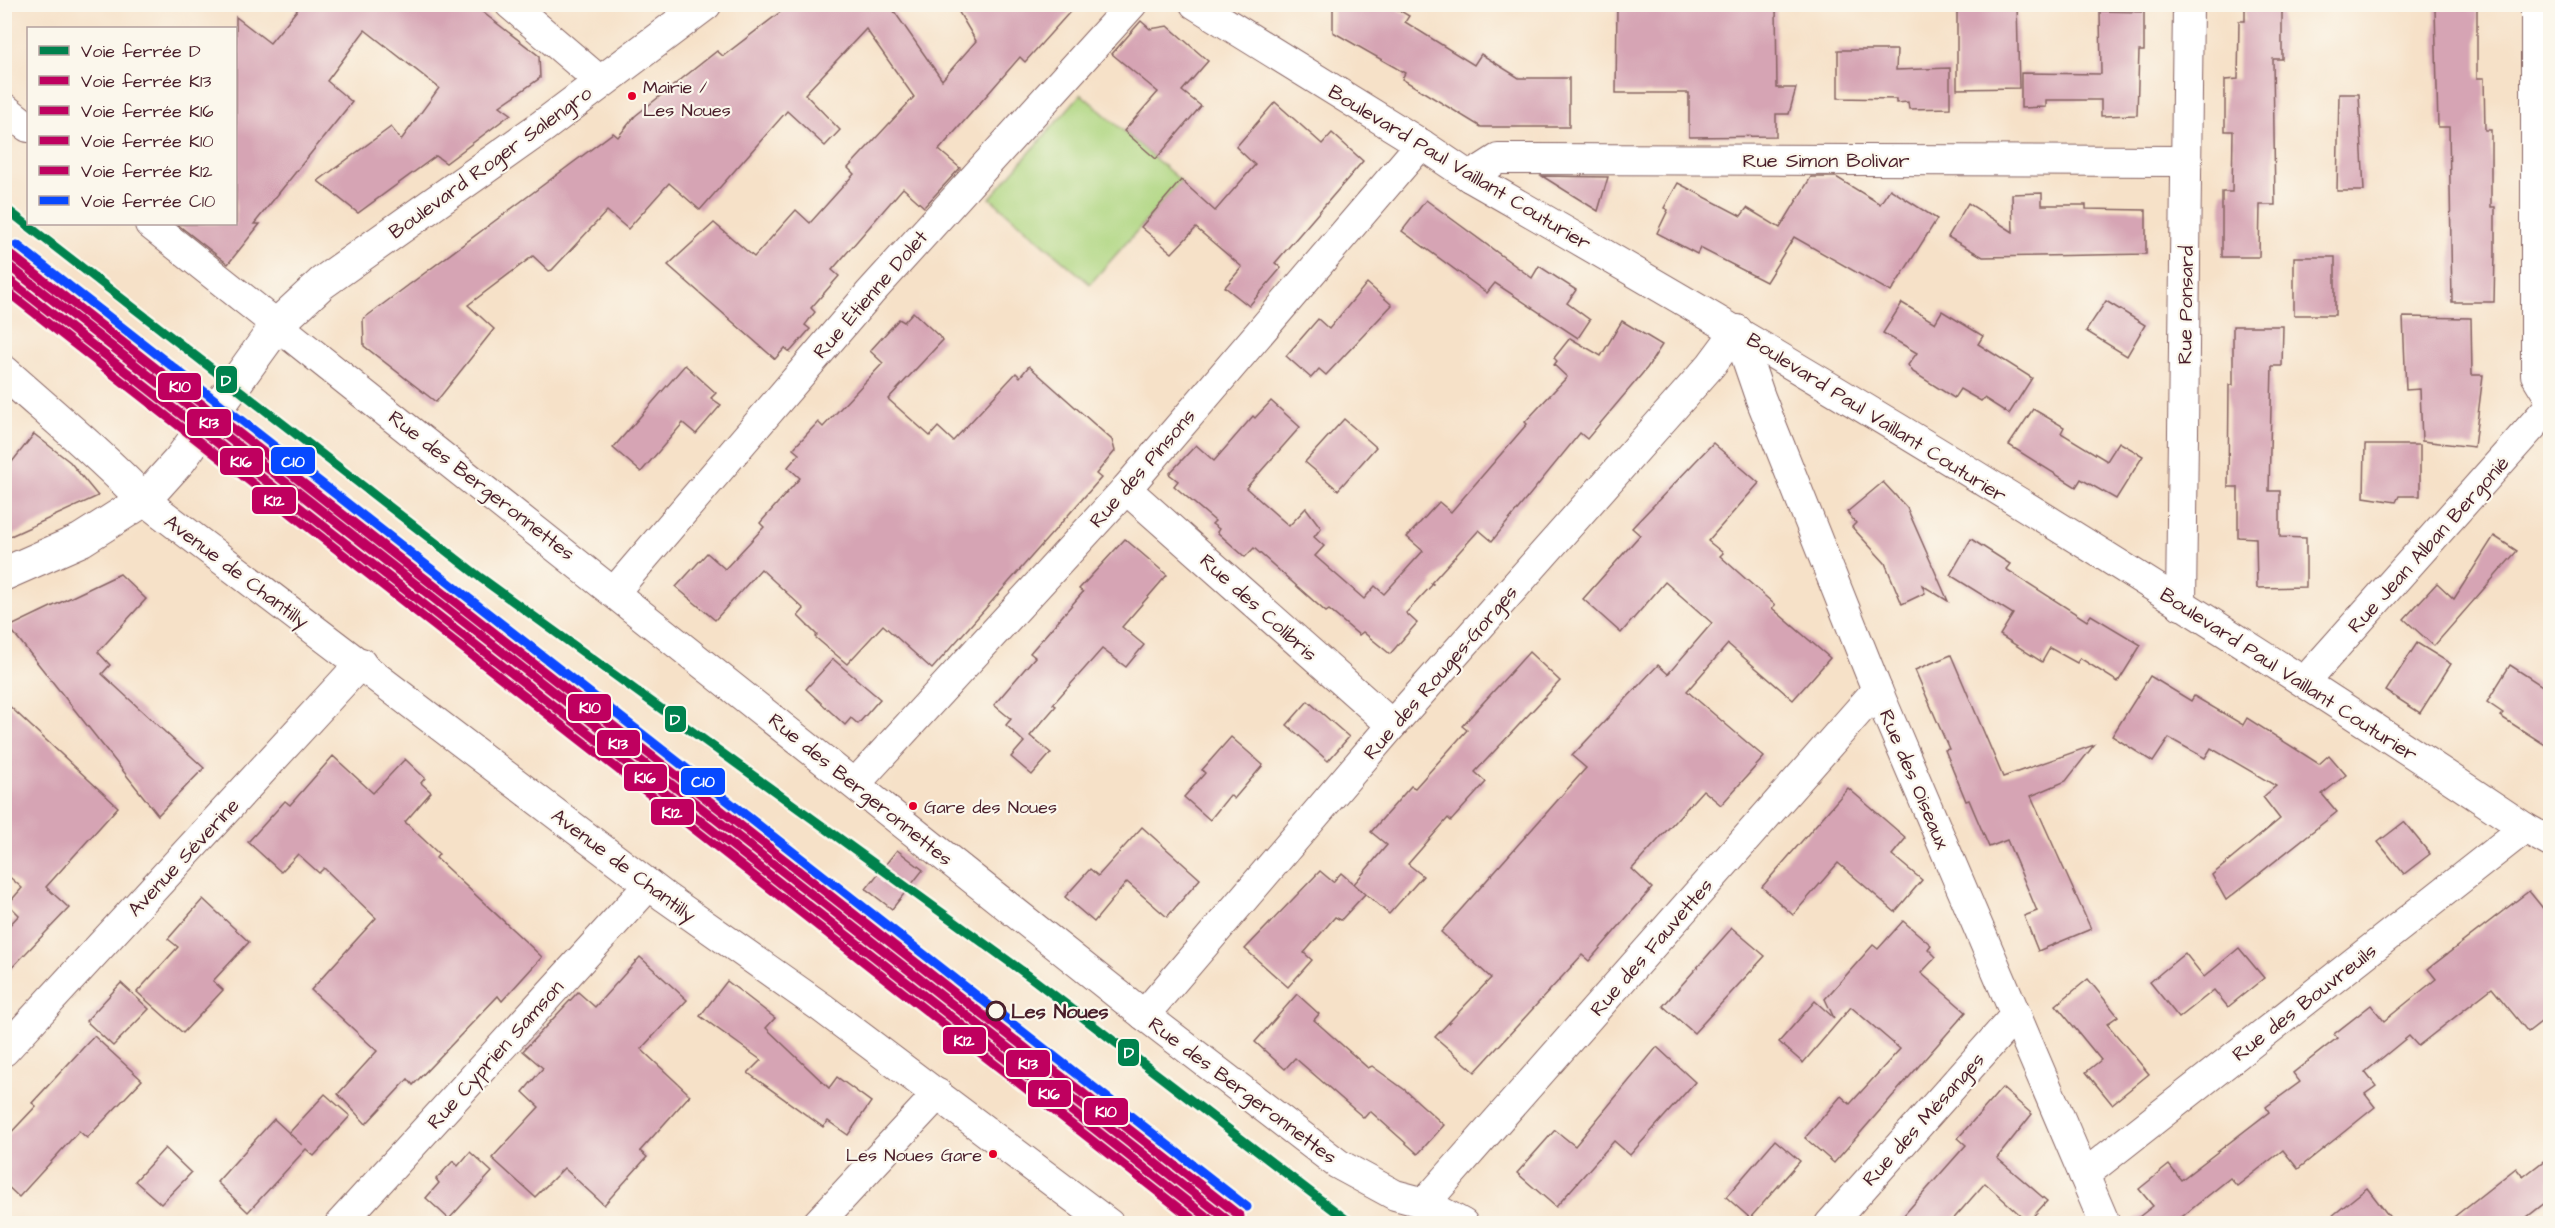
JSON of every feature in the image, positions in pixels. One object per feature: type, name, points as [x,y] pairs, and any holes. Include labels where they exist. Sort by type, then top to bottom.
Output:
[{"type":"street","points":[[510,4],[601,82]]},
{"type":"street","name":"Boulevard Roger Salengro","points":[[4,574],[81,540],[144,500],[180,460],[278,324],[322,283],[601,82],[705,4]]},
{"type":"street","name":"Rue Étienne Dolet","points":[[615,591],[870,293],[1132,4]]},
{"type":"street","name":"Boulevard Paul Vaillant Couturier","points":[[1196,4],[1470,177],[1737,330],[2305,681],[2538,835]]},
{"type":"street","name":"Rue Ponsard","points":[[2181,605],[2188,4]]},
{"type":"street","points":[[2536,4],[2536,375],[2550,398]]},
{"type":"street","points":[[4,108],[27,126]]},
{"type":"street","name":"Rue des Pinsons","points":[[855,784],[1126,489],[1421,144]]},
{"type":"street","name":"Rue Simon Bolivar","points":[[1470,177],[1498,159],[2187,161]]},
{"type":"street","name":"Rue des Bergeronnettes","points":[[151,225],[615,591],[1144,1015],[1338,1164],[1395,1195],[1425,1203],[1463,1224]]},
{"type":"street","name":"Rue des Oiseaux","points":[[1737,330],[1760,397],[1877,690],[2105,1224]]},
{"type":"street","name":"Rue des Rouges-Gorges","points":[[1144,1015],[1392,725],[1711,364],[1737,330]]},
{"type":"street","points":[[4,372],[57,422],[119,473],[144,500]]},
{"type":"street","name":"Rue Jean Alban Bergonié","points":[[2305,681],[2550,406]]},
{"type":"street","name":"Rue des Colibris","points":[[1126,489],[1392,725]]},
{"type":"street","name":"Avenue de Chantilly","points":[[144,500],[361,663],[649,885],[938,1094],[1109,1224]]},
{"type":"street","name":"Avenue Séverine","points":[[4,1051],[361,663]]},
{"type":"street","name":"Rue des Fauvettes","points":[[1425,1203],[1877,690]]},
{"type":"street","name":"Rue des Bouvreuils","points":[[2084,1175],[2538,835]]},
{"type":"street","name":"Rue Cyprien Samson","points":[[340,1224],[649,885]]},
{"type":"street","name":"Rue des Mésanges","points":[[1830,1224],[2016,1016]]},
{"type":"street","points":[[818,1224],[938,1094]]},
{"type":"green space","points":[[1081,94],[1181,181],[1090,284],[990,198]]},
{"type":"building","points":[[302,4],[472,4],[539,56],[540,78],[500,106],[511,114],[446,163],[436,156],[358,213],[318,181],[391,127],[401,140],[439,88],[365,30],[327,81],[352,102],[254,224],[260,224],[228,264],[178,225],[237,225],[236,17],[270,43]]},
{"type":"building","points":[[791,4],[889,4],[942,80],[976,41],[954,4],[1077,4],[1025,62],[1020,57],[939,150],[960,168],[924,207],[903,188],[832,270],[839,276],[811,308],[815,312],[805,325],[810,329],[790,352],[785,348],[775,359],[668,265],[714,223],[754,257],[796,210],[810,223],[854,174],[848,168],[914,97],[866,29],[805,94],[840,130],[825,146],[787,111],[700,210],[669,183],[628,229],[607,211],[552,270],[549,271],[533,256],[468,305],[494,329],[436,402],[364,346],[363,319],[613,133],[618,137],[635,116],[717,51],[723,56]]},
{"type":"building","points":[[1333,4],[1389,4],[1409,16],[1405,22],[1474,65],[1481,54],[1519,78],[1569,78],[1569,127],[1481,127],[1402,79],[1405,73],[1333,32]]},
{"type":"building","points":[[1617,4],[1776,4],[1777,88],[1796,88],[1789,114],[1776,114],[1776,136],[1689,137],[1689,93],[1616,93]]},
{"type":"building","points":[[1957,4],[2017,4],[2019,88],[1957,89]]},
{"type":"building","points":[[2245,4],[2282,4],[2282,59],[2273,59],[2275,205],[2260,205],[2259,257],[2222,257],[2222,192],[2232,192],[2233,131],[2225,131],[2225,80],[2238,79],[2239,21],[2245,21]]},
{"type":"building","points":[[2477,8],[2477,78],[2484,78],[2485,130],[2491,130],[2491,207],[2495,207],[2494,302],[2452,302],[2449,127],[2438,127],[2435,9]]},
{"type":"building","points":[[2100,11],[2144,12],[2144,51],[2139,51],[2137,115],[2101,116],[2101,100],[2046,100],[2046,107],[2021,108],[2021,73],[2101,74]]},
{"type":"building","points":[[1141,21],[1150,29],[1168,26],[1208,61],[1182,91],[1201,106],[1156,159],[1124,131],[1158,92],[1112,54]]},
{"type":"building","points":[[1838,50],[1897,50],[1896,70],[1950,68],[1950,108],[1909,109],[1908,102],[1896,103],[1896,99],[1838,98]]},
{"type":"building","points":[[2339,94],[2359,94],[2364,191],[2337,191]]},
{"type":"building","points":[[1275,102],[1322,144],[1332,133],[1363,161],[1275,263],[1281,268],[1249,306],[1225,287],[1242,267],[1196,228],[1172,253],[1141,227],[1181,180],[1215,211],[1255,165],[1236,147]]},
{"type":"building","points":[[1542,176],[1608,177],[1598,211]]},
{"type":"building","points":[[1811,177],[1836,177],[1880,204],[1890,189],[1937,219],[1891,292],[1794,237],[1766,282],[1700,248],[1697,254],[1657,233],[1668,210],[1664,208],[1678,183],[1741,216],[1747,208],[1780,228]]},
{"type":"building","points":[[2042,193],[2042,205],[2086,205],[2086,209],[2146,210],[2146,254],[1983,257],[1948,237],[1968,203],[2013,232],[2012,194]]},
{"type":"building","points":[[1426,200],[1532,278],[1539,266],[1576,290],[1567,303],[1590,320],[1578,338],[1495,283],[1487,293],[1402,231]]},
{"type":"building","points":[[2294,257],[2335,257],[2335,315],[2294,315]]},
{"type":"building","points":[[1367,283],[1392,305],[1326,375],[1319,369],[1311,378],[1286,356],[1318,319],[1329,329]]},
{"type":"building","points":[[2106,301],[2145,325],[2127,356],[2086,331]]},
{"type":"building","points":[[1902,303],[1935,323],[1942,311],[1983,336],[1978,344],[2032,378],[2009,414],[1984,398],[1981,401],[1960,389],[1954,398],[1913,372],[1908,365],[1917,353],[1883,333]]},
{"type":"building","points":[[913,312],[943,340],[888,399],[930,436],[938,427],[953,441],[1016,373],[1020,377],[1029,366],[1112,440],[1115,451],[1096,474],[1101,478],[932,669],[883,625],[847,664],[815,637],[817,635],[798,616],[804,609],[761,569],[715,620],[676,587],[707,553],[725,569],[764,527],[760,523],[800,478],[788,467],[799,454],[793,449],[818,422],[823,427],[883,363],[870,351],[899,319],[904,322]]},
{"type":"building","points":[[2403,317],[2471,318],[2472,375],[2483,375],[2474,447],[2422,441],[2420,389],[2406,390]]},
{"type":"building","points":[[1622,321],[1662,345],[1647,368],[1587,439],[1580,433],[1492,541],[1479,530],[1431,583],[1433,584],[1406,613],[1417,623],[1390,654],[1363,632],[1359,635],[1329,610],[1326,612],[1254,548],[1245,557],[1217,532],[1219,529],[1212,524],[1215,521],[1174,486],[1178,481],[1169,474],[1196,445],[1214,461],[1253,416],[1255,418],[1271,401],[1300,427],[1246,488],[1289,526],[1306,508],[1321,528],[1314,537],[1324,546],[1315,556],[1364,599],[1375,586],[1384,594],[1423,551],[1407,537],[1439,502],[1451,512],[1527,424],[1525,422],[1567,377],[1554,365],[1557,361],[1554,358],[1570,338],[1601,356]]},
{"type":"building","points":[[2233,326],[2283,326],[2282,366],[2272,366],[2269,491],[2280,491],[2280,537],[2306,538],[2306,587],[2257,588],[2256,538],[2238,537],[2238,487],[2228,487],[2229,385],[2233,385]]},
{"type":"building","points":[[685,365],[716,393],[711,398],[721,405],[696,434],[683,423],[641,472],[613,448]]},
{"type":"building","points":[[2033,409],[2064,427],[2061,433],[2107,461],[2119,442],[2143,456],[2116,499],[2081,479],[2076,487],[2009,445]]},
{"type":"building","points":[[1344,419],[1376,447],[1338,490],[1305,462]]},
{"type":"building","points":[[34,434],[70,462],[98,496],[4,539],[4,472]]},
{"type":"building","points":[[1713,443],[1759,483],[1708,541],[1723,553],[1720,556],[1775,605],[1772,608],[1830,658],[1793,700],[1728,644],[1687,691],[1764,757],[1721,805],[1703,790],[1632,869],[1652,888],[1589,961],[1582,955],[1475,1072],[1435,1037],[1491,978],[1441,932],[1586,768],[1572,756],[1658,665],[1668,674],[1712,623],[1665,582],[1621,633],[1583,599],[1640,535],[1632,528]]},
{"type":"building","points":[[2365,445],[2420,445],[2420,496],[2399,496],[2396,502],[2364,497]]},
{"type":"building","points":[[1883,482],[1907,508],[1948,601],[1922,585],[1925,593],[1902,604],[1885,563],[1852,527],[1856,523],[1847,512]]},
{"type":"building","points":[[2494,536],[2517,551],[2434,646],[2404,619],[2437,583],[2454,599]]},
{"type":"building","points":[[1125,539],[1167,575],[1122,627],[1144,645],[1126,667],[1102,649],[1053,704],[1056,706],[1030,736],[1051,753],[1032,775],[1011,757],[1024,742],[1006,725],[1011,719],[994,705],[1035,657],[1030,653],[1083,592],[1079,589]]},
{"type":"building","points":[[1971,539],[2010,564],[2006,569],[2087,621],[2091,615],[2141,645],[2118,682],[2080,658],[2077,663],[2050,648],[2042,662],[2000,635],[2013,614],[1950,575]]},
{"type":"building","points":[[120,574],[146,599],[98,652],[110,665],[102,674],[204,768],[158,815],[9,627]]},
{"type":"building","points":[[2417,643],[2451,664],[2420,713],[2386,691]]},
{"type":"building","points":[[1529,652],[1560,681],[1475,772],[1486,782],[1451,821],[1448,818],[1408,864],[1423,876],[1389,914],[1354,884],[1387,845],[1371,832],[1411,786],[1415,788],[1467,730],[1462,726]]},
{"type":"building","points":[[1951,655],[2003,777],[2094,745],[2066,781],[2031,796],[2091,929],[2038,951],[2024,916],[2037,911],[2007,840],[1989,847],[1969,800],[1966,801],[1945,750],[1949,749],[1915,670]]},
{"type":"building","points":[[833,659],[880,699],[858,724],[851,718],[845,725],[806,689]]},
{"type":"building","points":[[2510,665],[2550,691],[2550,748],[2500,716],[2503,713],[2487,702]]},
{"type":"building","points":[[2150,676],[2191,701],[2194,696],[2243,725],[2247,718],[2319,764],[2329,755],[2346,775],[2322,794],[2337,812],[2226,900],[2212,875],[2280,819],[2263,797],[2276,786],[2211,748],[2205,758],[2169,738],[2153,762],[2112,736]]},
{"type":"building","points":[[4,701],[118,807],[46,887],[69,908],[4,976],[4,931],[19,915],[8,904],[22,888],[4,872]]},
{"type":"building","points":[[1308,701],[1349,737],[1328,761],[1287,725]]},
{"type":"building","points":[[1231,737],[1263,765],[1234,799],[1230,795],[1210,820],[1184,797],[1205,773],[1202,770]]},
{"type":"building","points":[[333,756],[373,793],[405,759],[425,778],[421,783],[431,792],[405,822],[439,854],[436,858],[542,957],[502,1001],[498,996],[413,1085],[408,1079],[366,1124],[338,1094],[377,1051],[311,990],[376,918],[324,868],[319,873],[298,854],[281,872],[248,842],[285,801],[290,805]]},
{"type":"building","points":[[1848,788],[1906,838],[1892,855],[1922,880],[1895,912],[1838,863],[1793,915],[1762,887]]},
{"type":"building","points":[[2404,822],[2430,854],[2404,874],[2378,842]]},
{"type":"building","points":[[1142,827],[1200,879],[1167,917],[1127,882],[1094,922],[1065,897],[1090,869],[1098,876]]},
{"type":"building","points":[[897,850],[923,870],[892,909],[866,889]]},
{"type":"building","points":[[1320,871],[1333,882],[1341,873],[1365,894],[1341,920],[1335,917],[1304,953],[1312,960],[1288,987],[1245,949]]},
{"type":"building","points":[[2529,891],[2550,917],[2550,1015],[2528,1032],[2492,988],[2418,1046],[2409,1036],[2365,1072],[2376,1086],[2365,1094],[2375,1107],[2298,1169],[2283,1150],[2237,1186],[2230,1178],[2173,1224],[2130,1224],[2153,1206],[2139,1189],[2169,1165],[2181,1180],[2269,1112],[2266,1107],[2300,1082],[2293,1073],[2337,1038],[2334,1034],[2371,1005],[2384,1021],[2436,979],[2428,969]]},
{"type":"building","points":[[203,899],[249,942],[213,981],[223,990],[183,1033],[137,992],[178,947],[168,939]]},
{"type":"building","points":[[1903,921],[1931,945],[1928,949],[1936,957],[1921,973],[1966,1012],[1834,1163],[1805,1138],[1841,1096],[1850,1104],[1900,1049],[1851,1007],[1803,1063],[1779,1042],[1815,1001],[1834,1018],[1825,999],[1873,945],[1878,949]]},
{"type":"building","points":[[1732,928],[1765,956],[1694,1033],[1663,1006]]},
{"type":"building","points":[[2239,948],[2264,978],[2228,1007],[2214,990],[2179,1018],[2150,982],[2185,953],[2204,977]]},
{"type":"building","points":[[640,957],[687,1000],[641,1049],[690,1095],[640,1151],[647,1157],[604,1205],[564,1168],[535,1197],[492,1158],[539,1107],[523,1092],[543,1068],[523,1051],[578,992],[595,1007]]},
{"type":"building","points":[[2088,979],[2118,1016],[2107,1024],[2149,1074],[2112,1104],[2086,1072],[2101,1060],[2056,1005]]},
{"type":"building","points":[[727,981],[775,1018],[766,1028],[829,1088],[837,1077],[871,1102],[848,1135],[828,1121],[823,1127],[748,1073],[761,1060],[700,1016]]},
{"type":"building","points":[[121,983],[149,1009],[113,1046],[86,1021]]},
{"type":"building","points":[[1297,994],[1319,1014],[1314,1020],[1368,1068],[1372,1066],[1405,1090],[1444,1125],[1418,1154],[1370,1111],[1364,1118],[1295,1058],[1285,1069],[1255,1042]]},
{"type":"building","points":[[94,1036],[142,1080],[87,1138],[79,1131],[19,1197],[4,1183],[4,1140],[36,1106],[32,1103]]},
{"type":"building","points":[[1657,1047],[1695,1082],[1630,1155],[1614,1141],[1556,1207],[1517,1173],[1555,1130],[1575,1146]]},
{"type":"building","points":[[2002,1088],[2032,1114],[1997,1158],[2047,1201],[2028,1222],[1985,1183],[1949,1224],[1896,1224],[1966,1145],[1958,1138]]},
{"type":"building","points":[[325,1094],[350,1116],[314,1156],[306,1149],[248,1212],[217,1182],[274,1119],[289,1133]]},
{"type":"building","points":[[1775,1140],[1800,1161],[1750,1218],[1726,1197]]},
{"type":"building","points":[[165,1148],[191,1173],[161,1204],[135,1181]]},
{"type":"building","points":[[470,1152],[492,1172],[449,1219],[426,1198],[439,1183],[436,1179],[453,1161],[458,1166]]},
{"type":"building","points":[[2550,1156],[2550,1199],[2518,1224],[2445,1224],[2516,1168],[2523,1177]]},
{"type":"building","points":[[2367,1188],[2395,1224],[2322,1224]]},
{"type":"rail line","name":"D","points":[[4,207],[27,225]]},
{"type":"rail line","name":"D","points":[[27,225],[481,578],[1029,976],[1352,1224]]},
{"type":"rail line","name":"C10","points":[[17,245],[1247,1207]]},
{"type":"rail line","name":"K10","points":[[10,254],[1240,1216]]},
{"type":"rail line","name":"K13","points":[[4,262],[1233,1224]]},
{"type":"rail line","name":"K16","points":[[4,276],[1216,1224]]},
{"type":"rail line","name":"K12","points":[[4,289],[1199,1224]]},
{"type":"place","name":"Mairie / Les Noues","points":[[632,96]]},
{"type":"place","name":"Gare des Noues","points":[[913,806]]},
{"type":"place","name":"Les Noues","points":[[996,1011]]},
{"type":"place","name":"Les Noues Gare","points":[[993,1154]]}]
